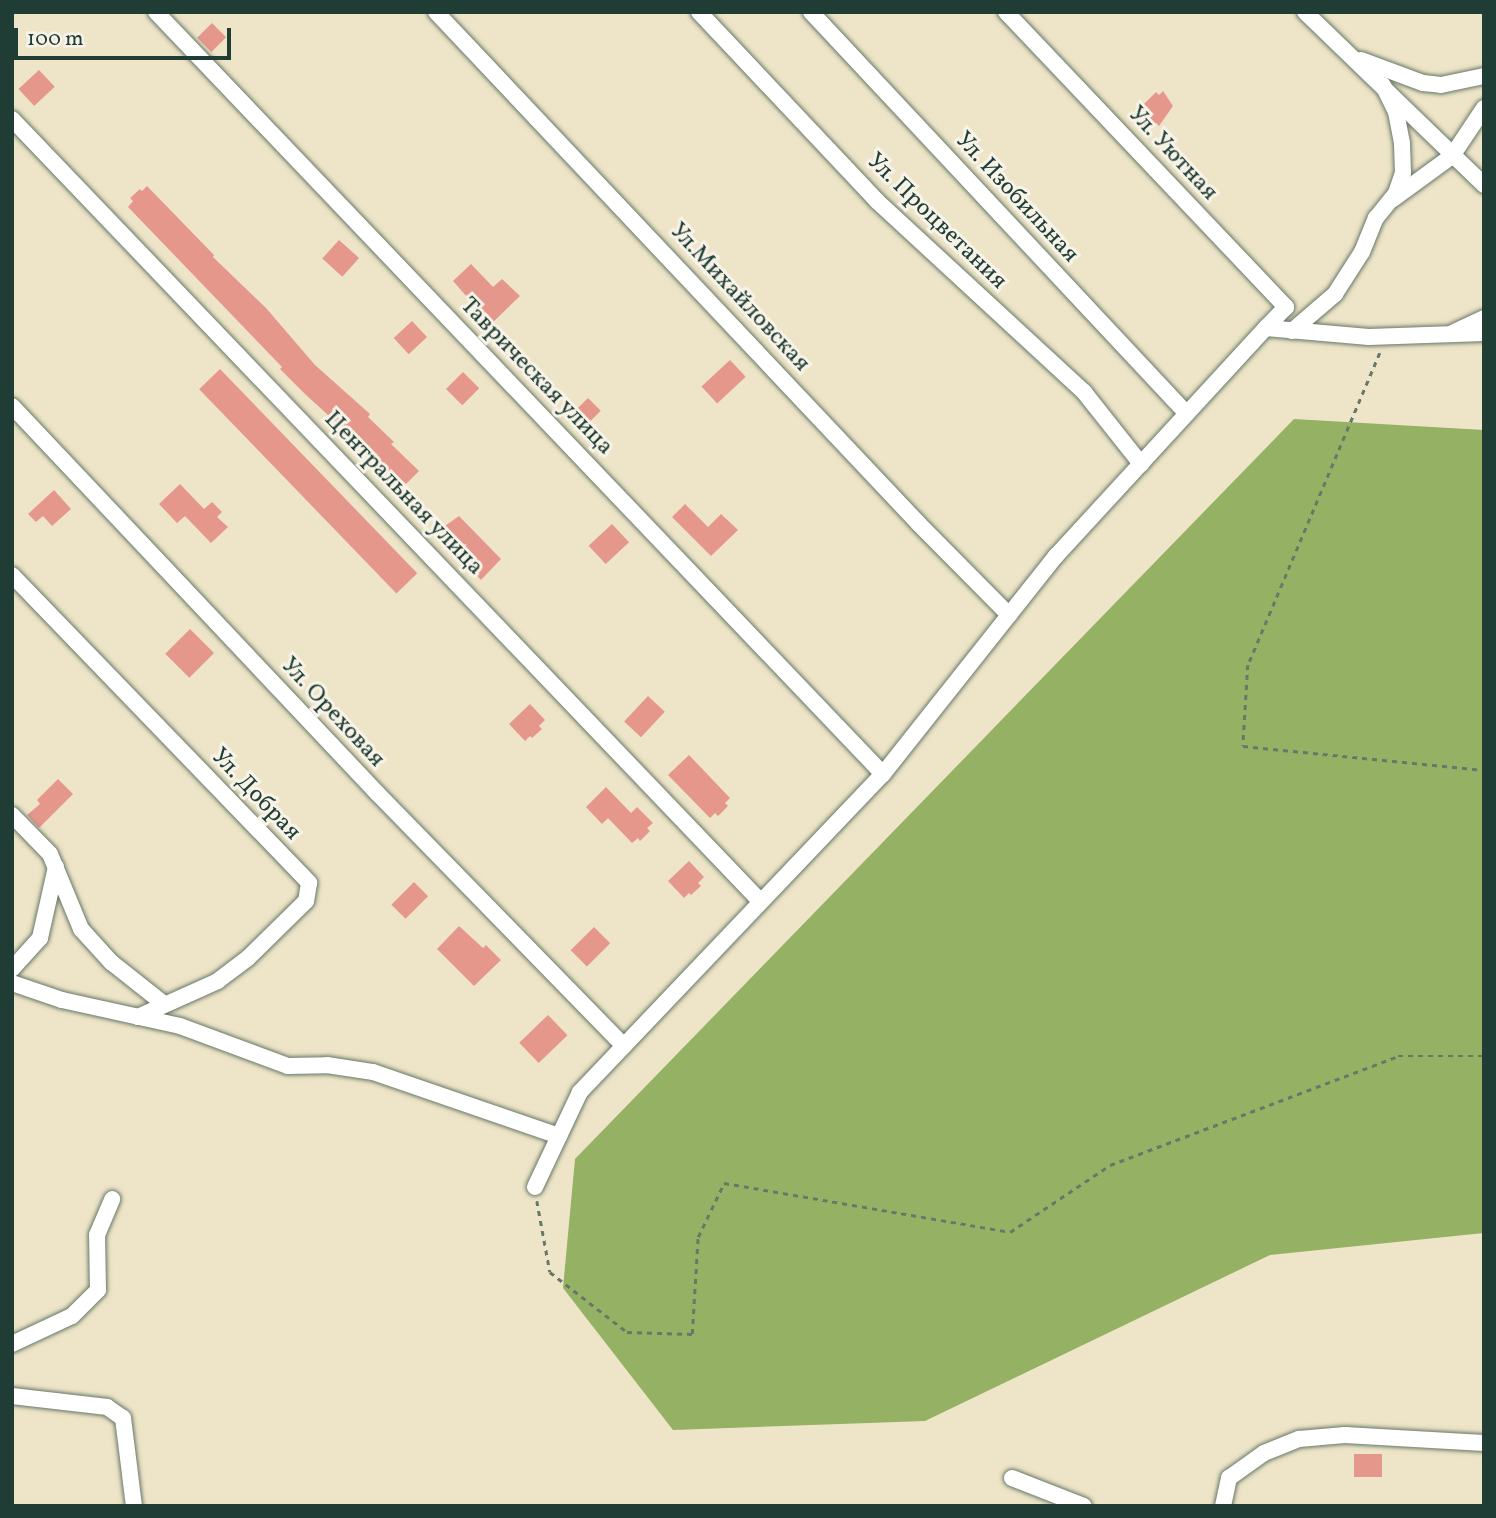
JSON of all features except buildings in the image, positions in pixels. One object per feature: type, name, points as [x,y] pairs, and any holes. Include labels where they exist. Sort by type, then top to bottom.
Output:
[{"type":"street","name":"Таврическая улица","points":[[156,12],[883,774]]},
{"type":"street","name":"Ул.Михайловская","points":[[436,12],[919,524],[1009,615]]},
{"type":"street","name":"Ул. Процветания","points":[[699,12],[877,201],[1084,392],[1141,464]]},
{"type":"street","name":"Ул. Изобильная","points":[[811,12],[1186,414]]},
{"type":"street","name":"Ул. Уютная","points":[[1006,12],[1286,307],[1266,328]]},
{"type":"street","points":[[1305,12],[1484,184]]},
{"type":"street","points":[[1352,56],[1423,83],[1441,85],[1484,76]]},
{"type":"street","points":[[1292,331],[1335,294],[1362,252],[1376,218],[1390,201],[1404,173],[1396,112],[1383,85]]},
{"type":"street","points":[[1390,201],[1452,156],[1484,108]]},
{"type":"street","name":"Центральная улица","points":[[12,119],[760,901]]},
{"type":"street","points":[[1451,334],[1484,318]]},
{"type":"street","points":[[535,1187],[580,1093],[883,774],[1056,556],[1266,328],[1369,337],[1484,333]]},
{"type":"street","name":"Ул. Ореховая","points":[[12,407],[378,794],[624,1046]]},
{"type":"street","name":"Ул. Добрая","points":[[12,575],[309,883],[306,901],[248,958],[218,981],[138,1017]]},
{"type":"street","points":[[12,815],[53,860],[81,929],[111,962],[164,1004]]},
{"type":"street","points":[[12,970],[40,938],[53,860]]},
{"type":"street","points":[[12,983],[62,1000],[180,1026],[288,1066],[327,1065],[373,1072],[559,1136]]},
{"type":"street","points":[[12,1344],[72,1316],[97,1290],[97,1236],[112,1199]]},
{"type":"street","points":[[12,1396],[107,1407],[123,1418],[134,1506]]},
{"type":"street","points":[[1223,1506],[1229,1478],[1264,1453],[1299,1439],[1345,1435],[1484,1443]]},
{"type":"street","points":[[1012,1478],[1084,1506]]},
{"type":"path","points":[[1382,348],[1248,666],[1243,746],[1484,770]]},
{"type":"path","points":[[535,1187],[550,1272],[628,1332],[692,1334],[698,1237],[724,1183],[1010,1232],[1110,1165],[1398,1056],[1484,1056]]},
{"type":"green space","points":[[1294,419],[1484,430],[1484,1233],[1270,1255],[925,1421],[673,1430],[563,1288],[575,1159]]}]
